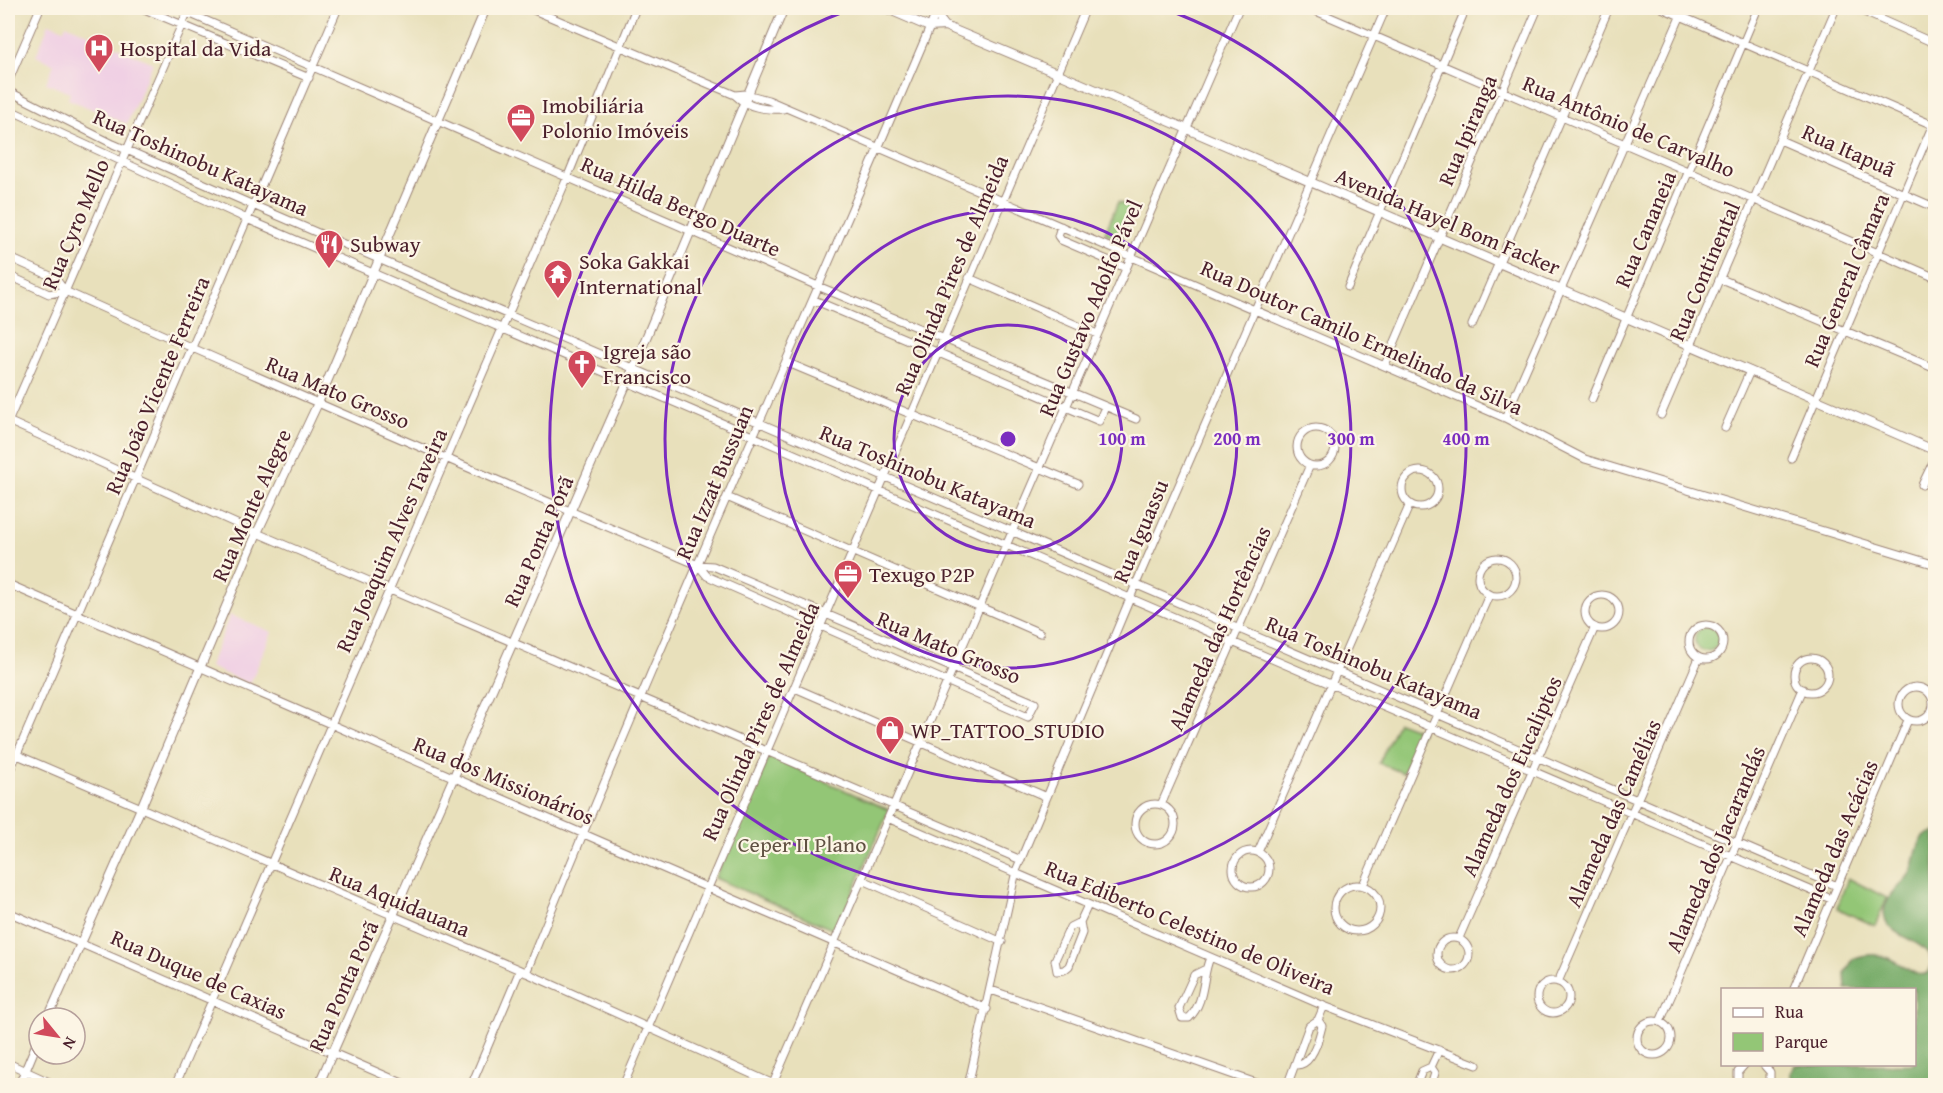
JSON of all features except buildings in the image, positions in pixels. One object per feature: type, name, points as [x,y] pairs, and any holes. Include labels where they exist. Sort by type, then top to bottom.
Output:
[{"type":"street","points":[[8,82],[40,8]]},
{"type":"street","points":[[142,8],[309,78]]},
{"type":"street","name":"Rua Hilda Bergo Duarte","points":[[177,8],[188,10],[819,287],[1136,419]]},
{"type":"street","name":"Rua João Vicente Ferreira","points":[[8,775],[338,8]]},
{"type":"street","name":"Rua Monte Alegre","points":[[53,1006],[141,808],[257,533],[318,402],[374,273],[486,8]]},
{"type":"street","points":[[529,8],[744,98]]},
{"type":"street","name":"Rua Joaquim Alves Taveira","points":[[175,1086],[329,723],[447,458],[568,176],[636,8]]},
{"type":"street","name":"Rua Ponta Porã","points":[[318,1086],[394,918],[633,369],[692,231],[744,98],[784,8]]},
{"type":"street","points":[[885,8],[929,27]]},
{"type":"street","points":[[923,8],[936,10]]},
{"type":"street","name":"Rua Olinda Pires de Almeida","points":[[623,1086],[1086,8]]},
{"type":"street","name":"Rua Gustavo Adolfo Pável","points":[[774,1085],[1239,8]]},
{"type":"street","name":"Rua Antônio de Carvalho","points":[[1309,8],[1755,198],[1935,278]]},
{"type":"street","name":"Rua Iguassu","points":[[968,1086],[992,990],[1016,871],[1136,584],[1386,8]]},
{"type":"street","points":[[1348,287],[1466,8]]},
{"type":"street","name":"Rua Ipiranga","points":[[1385,365],[1538,8]]},
{"type":"street","points":[[1472,326],[1609,8]]},
{"type":"street","points":[[1662,8],[1934,126]]},
{"type":"street","points":[[1505,418],[1563,290],[1684,8]]},
{"type":"street","name":"Rua Cananeia","points":[[1592,399],[1758,8]]},
{"type":"street","name":"Rua Continental","points":[[1661,416],[1836,8]]},
{"type":"street","points":[[1855,8],[1935,44]]},
{"type":"street","name":"Rua Cyro Mello","points":[[8,421],[188,10]]},
{"type":"street","name":"Rua Izzat Bussuan","points":[[471,1086],[523,971],[753,435],[814,300],[936,10]]},
{"type":"street","name":"Avenida Hayel Bom Facker","points":[[936,10],[945,26]]},
{"type":"street","name":"Avenida Hayel Bom Facker","points":[[929,27],[945,26],[1059,74],[1498,264],[1627,317],[1935,454]]},
{"type":"street","name":"Rua Toshinobu Katayama","points":[[8,91],[126,150],[253,206],[1837,886]]},
{"type":"street","name":"Rua Doutor Camilo Ermelindo da Silva","points":[[744,98],[765,110],[786,109],[878,147],[1385,365],[1505,418],[1585,459],[1935,565]]},
{"type":"street","name":"Rua Toshinobu Katayama","points":[[8,109],[120,163],[248,219],[1006,546],[1634,812],[1831,899]]},
{"type":"street","name":"Rua General Câmara","points":[[1791,458],[1877,252],[1934,126],[1935,117]]},
{"type":"street","name":"Rua Itapuã","points":[[1780,140],[1935,208]]},
{"type":"street","points":[[1061,226],[1058,236],[1061,240],[1126,268]]},
{"type":"street","name":"Rua Mato Grosso","points":[[8,257],[55,278],[66,291],[193,349],[570,512],[698,565],[713,566],[1035,703],[1028,717],[707,576],[698,565]]},
{"type":"street","name":"Rua Mato Grosso","points":[[8,275],[49,294],[66,291]]},
{"type":"street","points":[[969,278],[1097,334]]},
{"type":"street","points":[[1721,279],[1845,329],[1935,369]]},
{"type":"street","points":[[814,300],[1099,421],[1105,407]]},
{"type":"street","points":[[786,362],[1078,484]]},
{"type":"street","points":[[1725,428],[1750,371]]},
{"type":"street","name":"Rua Ediberto Celestino de Oliveira","points":[[8,421],[257,533],[1021,860]]},
{"type":"street","points":[[1312,428],[1323,429],[1334,444],[1332,456],[1323,464],[1310,465],[1300,457],[1299,440],[1312,428]]},
{"type":"street","points":[[1922,485],[1935,454]]},
{"type":"street","name":"Alameda das Hortências","points":[[1161,805],[1310,465]]},
{"type":"street","points":[[1415,471],[1427,472],[1436,480],[1436,497],[1427,505],[1410,504],[1403,495],[1405,478],[1415,471]]},
{"type":"street","points":[[727,497],[1040,633]]},
{"type":"street","points":[[1258,852],[1410,504]]},
{"type":"street","points":[[1068,572],[1074,558]]},
{"type":"street","points":[[1494,558],[1506,561],[1516,576],[1512,588],[1502,595],[1489,594],[1478,581],[1480,569],[1494,558]]},
{"type":"street","name":"Rua dos Missionários","points":[[8,584],[987,1009]]},
{"type":"street","points":[[1363,885],[1489,594]]},
{"type":"street","points":[[1594,597],[1609,597],[1617,605],[1615,622],[1606,628],[1595,627],[1587,620],[1587,605],[1594,597]]},
{"type":"street","points":[[1712,626],[1720,633],[1722,648],[1710,659],[1699,658],[1691,650],[1690,639],[1695,630],[1712,626]]},
{"type":"street","name":"Alameda dos Eucaliptos","points":[[1459,938],[1595,627]]},
{"type":"street","name":"Alameda das Camélias","points":[[1558,982],[1634,812],[1699,658]]},
{"type":"street","points":[[1805,659],[1821,661],[1827,670],[1827,681],[1814,691],[1803,689],[1794,676],[1797,666],[1805,659]]},
{"type":"street","points":[[795,688],[1047,797]]},
{"type":"street","points":[[1910,688],[1922,688],[1930,695],[1932,711],[1919,721],[1908,720],[1900,712],[1901,695],[1910,688]]},
{"type":"street","name":"Alameda dos Jacarandás","points":[[1660,1022],[1803,689]]},
{"type":"street","name":"Alameda das Acácias","points":[[1794,988],[1908,720]]},
{"type":"street","name":"Rua Aquidauana","points":[[8,751],[394,918],[523,971],[774,1085]]},
{"type":"street","points":[[1161,805],[1171,812],[1174,830],[1162,843],[1149,844],[1143,840],[1136,829],[1137,816],[1147,806],[1161,805]]},
{"type":"street","name":"Rua Ediberto Celestino de Oliveira","points":[[890,819],[1016,871],[1210,958],[1324,1006],[1477,1065]]},
{"type":"street","points":[[1246,851],[1258,852],[1267,859],[1268,876],[1260,885],[1243,886],[1233,871],[1236,858],[1246,851]]},
{"type":"street","points":[[863,880],[1002,942]]},
{"type":"street","points":[[1363,885],[1376,894],[1380,902],[1378,918],[1367,929],[1352,931],[1339,923],[1334,910],[1335,902],[1342,890],[1363,885]]},
{"type":"street","points":[[1080,922],[1072,925],[1066,935],[1055,960],[1058,970],[1064,970],[1069,966],[1082,933],[1080,922],[1088,904]]},
{"type":"street","name":"Rua Duque de Caxias","points":[[8,912],[80,941],[409,1086]]},
{"type":"street","points":[[1459,938],[1467,948],[1468,959],[1460,968],[1447,969],[1438,961],[1437,949],[1445,940],[1459,938]]},
{"type":"street","points":[[1204,970],[1194,975],[1179,1008],[1182,1018],[1189,1018],[1194,1013],[1206,981],[1204,970],[1210,958]]},
{"type":"street","points":[[1546,982],[1558,982],[1568,990],[1568,1003],[1558,1012],[1545,1011],[1537,1001],[1538,989],[1546,982]]},
{"type":"street","points":[[992,990],[1265,1086]]},
{"type":"street","points":[[1287,1086],[1297,1065],[1296,1057],[1309,1026],[1318,1020],[1324,1006]]},
{"type":"street","points":[[1297,1065],[1302,1065],[1309,1059],[1322,1026],[1318,1020]]},
{"type":"street","points":[[1660,1022],[1671,1032],[1671,1045],[1662,1054],[1648,1054],[1639,1046],[1638,1033],[1646,1024],[1660,1022]]},
{"type":"street","points":[[1416,1086],[1422,1071],[1431,1067],[1439,1050]]},
{"type":"street","points":[[8,1063],[58,1086]]},
{"type":"street","points":[[19,1086],[27,1066]]},
{"type":"street","points":[[1738,1086],[1738,1072],[1744,1066]]},
{"type":"street","points":[[1764,1066],[1770,1072],[1770,1086]]},
{"type":"street","points":[[1431,1067],[1435,1072],[1431,1086]]},
{"type":"shaded area","name":"Hospital da Vida","points":[[49,23],[64,29],[66,24],[153,63],[127,124],[68,99],[70,93],[46,83],[54,64],[36,56]]},
{"type":"shaded area","points":[[230,615],[272,632],[250,684],[209,667]]},
{"type":"green space","points":[[1118,202],[1135,209],[1121,241],[1105,233]]},
{"type":"green space","points":[[1707,627],[1715,631],[1719,639],[1715,647],[1707,651],[1699,647],[1695,639],[1699,631]]},
{"type":"green space","points":[[1398,722],[1422,731],[1403,773],[1379,763]]},
{"type":"green space","name":"Ceper II Plano","points":[[769,756],[889,810],[836,931],[715,878]]},
{"type":"green space","points":[[1935,832],[1935,1085],[1893,1085],[1880,1081],[1871,1085],[1794,1085],[1790,1073],[1794,1066],[1916,1066],[1916,988],[1846,988],[1845,974],[1853,959],[1867,955],[1879,955],[1890,959],[1914,973],[1921,975],[1928,973],[1932,965],[1925,950],[1890,927],[1884,913],[1888,900],[1910,873],[1920,843],[1928,834]]},
{"type":"green space","points":[[1848,878],[1887,898],[1875,926],[1837,908]]},
{"type":"place","name":"Hospital da Vida","points":[[99,74]]},
{"type":"place","name":"Imobiliária Polonio Imóveis","points":[[521,144]]},
{"type":"place","name":"Subway","points":[[329,270]]},
{"type":"place","name":"Soka Gakkai International","points":[[558,300]]},
{"type":"place","name":"Igreja são Francisco","points":[[582,390]]},
{"type":"place","name":"Texugo P2P","points":[[848,600]]},
{"type":"place","name":"WP_TATTOO_STUDIO","points":[[890,756]]}]
